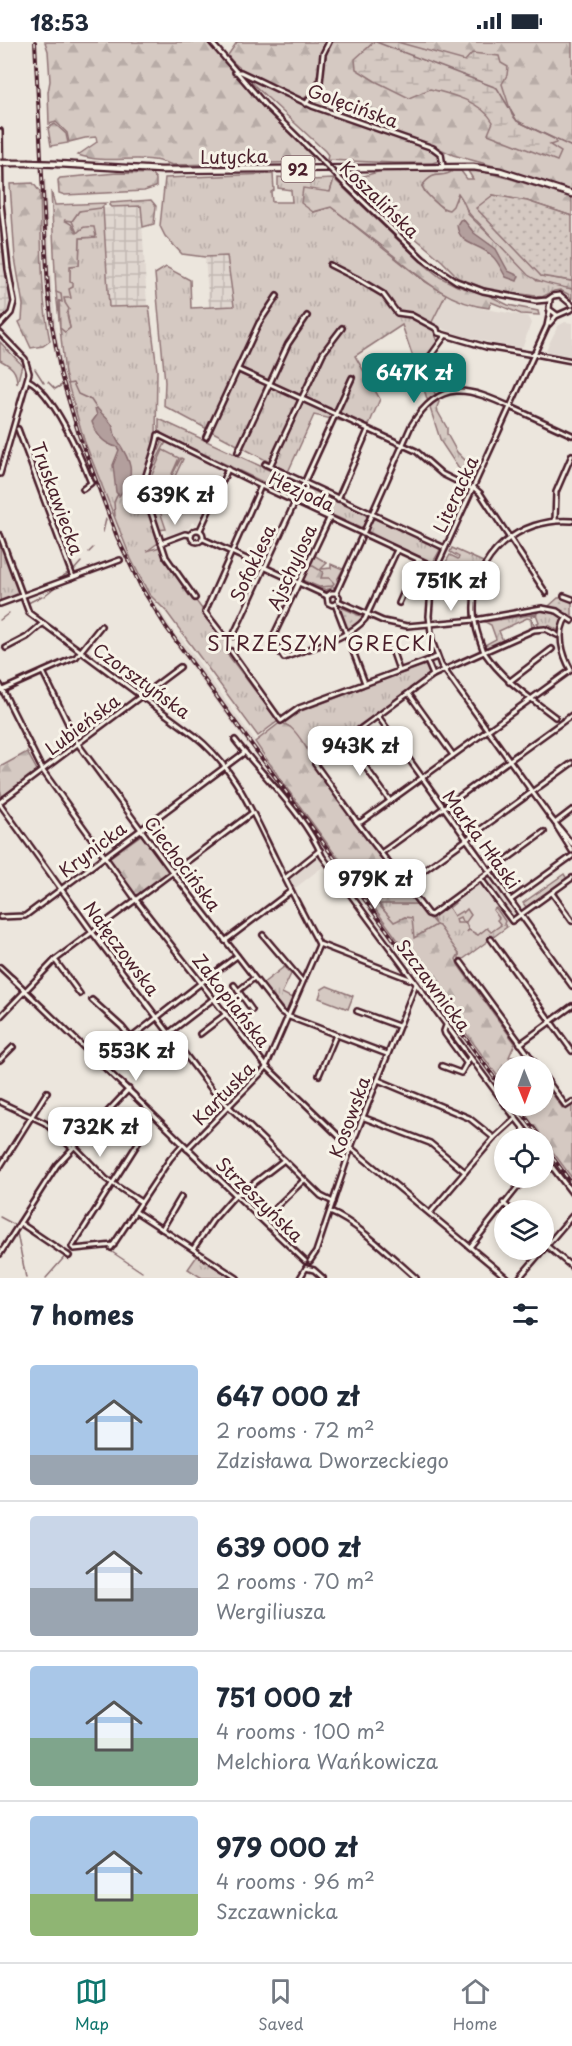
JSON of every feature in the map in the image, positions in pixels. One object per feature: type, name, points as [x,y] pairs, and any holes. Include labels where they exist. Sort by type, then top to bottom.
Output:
[{"type":"main road","name":"Lutycka","points":[[0,163],[161,170],[473,167],[500,171],[572,194]]},
{"type":"street","points":[[211,42],[234,70]]},
{"type":"street","points":[[306,104],[320,82],[323,54],[328,42]]},
{"type":"street","name":"Golęcińska","points":[[234,70],[306,104],[433,148],[441,154],[443,166]]},
{"type":"street","name":"Koszalińska","points":[[234,70],[266,106],[346,185],[440,273],[483,291],[536,301],[550,299]]},
{"type":"street","points":[[239,75],[246,74]]},
{"type":"street","points":[[0,131],[1,203],[14,302],[11,313],[0,325]]},
{"type":"street","points":[[330,265],[386,296],[397,313],[411,315],[445,336],[486,347],[572,361]]},
{"type":"street","points":[[560,295],[568,302],[572,307],[558,315],[549,310],[550,299],[560,295]]},
{"type":"street","points":[[207,437],[260,323],[277,296]]},
{"type":"street","name":"Koszalińska","points":[[536,301],[549,310]]},
{"type":"street","points":[[567,310],[568,302]]},
{"type":"street","name":"Literacka","points":[[549,310],[547,326],[436,568],[430,596],[430,625],[437,657],[444,670],[572,844]]},
{"type":"street","name":"Literacka","points":[[547,326],[558,315]]},
{"type":"street","points":[[238,452],[293,335],[307,316]]},
{"type":"street","points":[[270,466],[323,353],[342,328]]},
{"type":"street","points":[[0,333],[24,357],[28,365],[28,380],[0,474]]},
{"type":"street","points":[[419,368],[445,336]]},
{"type":"street","points":[[238,370],[422,455],[442,474],[478,491],[546,593]]},
{"type":"street","points":[[304,483],[352,378]]},
{"type":"street","points":[[28,380],[41,390],[69,434],[91,483],[83,489]]},
{"type":"street","points":[[336,593],[402,446],[418,415],[435,398],[450,392],[474,392],[572,435]]},
{"type":"street","name":"Truskawiecka","points":[[18,429],[73,578]]},
{"type":"street","points":[[338,499],[368,430]]},
{"type":"street","name":"Hezjoda","points":[[161,543],[143,487],[153,460],[158,435],[362,536],[436,568]]},
{"type":"street","points":[[555,521],[556,492],[572,455]]},
{"type":"street","points":[[265,464],[445,548]]},
{"type":"street","points":[[200,530],[228,469]]},
{"type":"street","points":[[222,634],[205,612],[261,486]]},
{"type":"street","name":"Sofoklesa","points":[[233,636],[295,502]]},
{"type":"street","name":"Ajschylosa","points":[[329,519],[272,639],[284,658],[346,634]]},
{"type":"street","points":[[555,717],[495,669],[484,652],[474,620],[474,598],[480,578],[494,552],[509,537],[534,525],[572,521]]},
{"type":"street","points":[[191,535],[195,530],[200,530]]},
{"type":"street","points":[[200,530],[203,533],[203,539]]},
{"type":"street","points":[[195,598],[166,558],[161,543],[185,534],[191,535],[196,542],[203,539],[327,596]]},
{"type":"street","name":"Czorsztyńska","points":[[0,535],[29,613],[207,746],[243,791],[253,813]]},
{"type":"street","points":[[346,634],[358,626],[367,614],[397,550]]},
{"type":"street","points":[[0,604],[120,560]]},
{"type":"street","points":[[399,603],[418,560]]},
{"type":"street","points":[[327,596],[336,593]]},
{"type":"street","points":[[336,593],[339,597],[337,603],[346,634],[365,683]]},
{"type":"street","points":[[327,596],[328,603],[337,603],[395,624],[430,625],[542,608],[553,610],[572,621]]},
{"type":"street","points":[[359,822],[572,671],[565,658],[560,631],[567,617]]},
{"type":"street","points":[[6,648],[27,637],[42,624]]},
{"type":"street","points":[[1,690],[76,657],[101,626]]},
{"type":"street","points":[[544,832],[431,915],[316,767],[317,761],[433,675],[530,632],[545,629],[557,635]]},
{"type":"street","points":[[390,644],[399,671]]},
{"type":"street","points":[[509,682],[552,649]]},
{"type":"street","points":[[231,651],[281,721],[299,708],[437,657]]},
{"type":"street","points":[[427,661],[433,675]]},
{"type":"street","name":"Lubieńska","points":[[0,803],[180,667]]},
{"type":"street","name":"Ciechocińska","points":[[44,672],[78,744],[173,873],[281,1012],[387,1054]]},
{"type":"street","name":"Zakopiańska","points":[[0,685],[43,771],[136,900],[266,1066],[351,1148],[507,1278]]},
{"type":"street","points":[[409,694],[453,755]]},
{"type":"street","points":[[381,853],[572,715]]},
{"type":"street","name":"Marka Hłaski","points":[[378,716],[572,986]]},
{"type":"street","name":"Szczawnicka","points":[[235,740],[268,776],[316,841],[322,856],[494,1089]]},
{"type":"street","points":[[346,740],[390,801]]},
{"type":"street","name":"Krynicka","points":[[0,917],[25,916],[244,752]]},
{"type":"street","points":[[405,884],[572,762]]},
{"type":"street","name":"Nałęczowska","points":[[0,803],[92,932],[213,1091],[321,1196],[333,1202]]},
{"type":"street","points":[[556,824],[572,810]]},
{"type":"street","points":[[0,1017],[55,960],[253,813],[319,945],[415,983]]},
{"type":"street","name":"Literacka","points":[[556,824],[572,851]]},
{"type":"street","points":[[285,878],[320,850]]},
{"type":"street","points":[[511,900],[572,856]]},
{"type":"street","points":[[481,878],[512,921],[572,878]]},
{"type":"street","points":[[225,941],[291,891]]},
{"type":"street","points":[[551,893],[572,921]]},
{"type":"street","points":[[263,935],[302,981]]},
{"type":"street","points":[[491,939],[572,1051]]},
{"type":"street","name":"Kartuska","points":[[188,1148],[266,1066],[319,945]]},
{"type":"street","points":[[99,1063],[237,956]]},
{"type":"street","points":[[55,960],[80,994]]},
{"type":"street","points":[[461,962],[529,1056]]},
{"type":"street","name":"Strzeszyńska","points":[[0,967],[305,1261],[304,1264],[309,1265]]},
{"type":"street","points":[[237,990],[254,978]]},
{"type":"street","name":"Kosowska","points":[[300,1278],[316,1252],[362,1117],[415,983]]},
{"type":"street","points":[[234,985],[252,1010]]},
{"type":"street","points":[[169,1034],[213,999]]},
{"type":"street","points":[[92,1000],[131,1038],[150,1063]]},
{"type":"street","points":[[520,1044],[572,1006]]},
{"type":"street","points":[[357,1011],[399,1027]]},
{"type":"street","points":[[200,1034],[226,1014]]},
{"type":"street","points":[[447,1023],[445,1034],[467,1064]]},
{"type":"street","points":[[319,1076],[336,1035]]},
{"type":"street","points":[[0,1060],[13,1047]]},
{"type":"street","points":[[442,1066],[461,1073],[470,1057]]},
{"type":"street","points":[[377,1080],[469,1118],[494,1138],[430,1214]]},
{"type":"street","points":[[0,1254],[57,1165],[128,1090]]},
{"type":"street","points":[[554,1090],[566,1106],[572,1102]]},
{"type":"street","points":[[0,1167],[47,1092]]},
{"type":"street","points":[[0,1102],[48,1125],[113,1184],[142,1202]]},
{"type":"street","points":[[362,1117],[432,1144],[465,1172]]},
{"type":"street","points":[[505,1128],[516,1118]]},
{"type":"street","name":"Szczawnicka","points":[[516,1118],[524,1128]]},
{"type":"street","points":[[138,1143],[72,1246],[74,1249],[112,1246],[170,1159],[183,1144]]},
{"type":"street","points":[[193,1249],[213,1220],[236,1194],[242,1194],[285,1160]]},
{"type":"street","points":[[554,1170],[572,1193]]},
{"type":"street","points":[[263,1220],[304,1180]]},
{"type":"street","points":[[507,1200],[517,1188]]},
{"type":"street","points":[[241,1199],[242,1194]]},
{"type":"street","points":[[162,1229],[181,1197]]},
{"type":"street","points":[[136,1212],[237,1278]]},
{"type":"street","points":[[330,1212],[373,1241],[416,1278]]},
{"type":"street","points":[[470,1247],[494,1216]]},
{"type":"street","points":[[554,1237],[572,1216]]},
{"type":"street","points":[[20,1223],[68,1255]]},
{"type":"street","points":[[554,1251],[572,1267]]},
{"type":"street","points":[[519,1278],[534,1260]]},
{"type":"street","points":[[309,1265],[323,1278]]},
{"type":"shaded area","points":[[41,179],[46,179],[57,335],[70,397],[85,443],[123,542],[149,594],[175,634],[178,638],[180,636],[255,741],[249,746],[181,653],[145,597],[119,543],[78,439],[63,388],[51,327],[46,281]]},
{"type":"shaded area","points":[[141,206],[147,305],[73,310],[62,211]]},
{"type":"shaded area","points":[[463,219],[474,233],[496,249],[508,271],[519,276],[517,281],[506,277],[487,252],[461,237],[457,225]]},
{"type":"shaded area","points":[[0,230],[10,302],[8,311],[0,319]]},
{"type":"shaded area","points":[[227,256],[234,306],[209,307],[205,257]]},
{"type":"shaded area","points":[[446,294],[479,308],[527,316],[531,323],[523,346],[520,348],[462,336],[431,324]]},
{"type":"shaded area","points":[[565,322],[572,323],[572,356],[546,350],[558,326]]},
{"type":"shaded area","points":[[97,408],[112,424],[116,438],[129,461],[129,481],[119,496],[116,492],[113,465],[119,450],[116,446],[104,441],[95,429],[92,422],[97,415],[95,409]]},
{"type":"shaded area","points":[[164,442],[222,470],[197,524],[192,522],[189,528],[167,535],[148,476]]},
{"type":"shaded area","points":[[317,854],[326,864],[294,889],[288,877]]},
{"type":"shaded area","points":[[486,878],[518,918],[463,958],[434,919],[435,915]]},
{"type":"green space","points":[[45,42],[208,42],[263,107],[312,156],[312,162],[172,165],[161,161],[101,159],[78,155],[97,142],[96,137],[69,142],[67,133],[56,122],[49,124],[50,81],[48,51]]},
{"type":"green space","points":[[237,42],[326,42],[317,77],[311,91],[302,99],[261,80],[232,61],[228,55]]},
{"type":"green space","points":[[332,42],[572,42],[572,191],[453,155],[434,146],[315,104],[312,99],[322,81],[327,51]]},
{"type":"green space","points":[[374,42],[397,42],[465,61],[472,53],[499,56],[501,63],[508,67],[502,84],[512,115],[517,121],[556,140],[556,143],[550,145],[561,152],[557,161],[488,134],[493,122],[474,104],[430,89],[409,98],[356,69],[355,59]]},
{"type":"green space","points":[[253,80],[308,107],[429,149],[439,156],[439,161],[395,163],[327,160],[328,155],[325,151],[256,87],[251,82]]},
{"type":"green space","points":[[55,124],[66,134],[68,143],[51,146],[48,128]]},
{"type":"green space","points":[[381,171],[453,171],[431,177],[422,186],[425,192],[443,209],[456,200],[457,193],[464,201],[468,214],[537,281],[572,289],[572,300],[568,294],[560,290],[542,297],[522,294],[511,296],[456,277],[442,261],[391,217],[381,204],[357,183],[357,178]]},
{"type":"green space","points":[[461,171],[467,179],[473,179],[468,171],[484,172],[572,198],[572,216],[527,201],[493,195],[541,276],[572,281],[572,289],[544,282],[528,275],[470,214],[458,193],[449,210],[434,201],[422,186],[431,177]]},
{"type":"green space","points":[[117,173],[152,174],[156,179],[156,187],[144,191],[65,195],[59,193],[58,180],[60,178]]},
{"type":"green space","points":[[273,174],[272,202],[292,202],[291,190],[278,188],[278,177],[310,180],[334,179],[330,192],[314,212],[331,207],[424,281],[446,294],[431,324],[438,342],[416,366],[402,325],[355,356],[380,399],[368,427],[314,415],[288,472],[164,406],[165,382],[155,274],[166,267],[190,280],[191,308],[234,306],[227,256],[205,257],[182,254],[165,236],[160,226],[165,178]]},
{"type":"green space","points":[[334,179],[420,261],[440,277],[457,286],[488,295],[508,305],[538,311],[539,315],[521,314],[491,302],[489,308],[459,300],[431,285],[331,207],[313,212],[301,203],[303,188],[330,192]]},
{"type":"green space","points":[[33,183],[40,192],[43,286],[50,341],[43,346],[31,348],[19,322],[22,320],[23,305],[15,258],[10,184]]},
{"type":"green space","points":[[357,184],[378,204],[386,208],[390,221],[395,226],[354,187]]},
{"type":"green space","points":[[51,191],[55,205],[106,203],[101,208],[79,211],[72,221],[64,220],[71,224],[77,233],[84,227],[94,227],[96,237],[80,238],[79,265],[70,266],[70,282],[73,283],[73,287],[69,289],[71,298],[64,298],[69,309],[67,314],[70,328],[65,332],[60,328],[61,294],[56,292]]},
{"type":"green space","points":[[493,195],[527,201],[572,216],[572,281],[541,276],[476,208]]},
{"type":"green space","points":[[151,200],[156,206],[154,224],[143,227],[141,206],[111,207],[109,205],[110,203]]},
{"type":"green space","points":[[88,208],[103,208],[109,307],[149,306],[157,370],[156,437],[142,488],[158,543],[147,551],[160,547],[166,560],[230,647],[225,651],[278,721],[258,736],[166,611],[149,594],[131,559],[84,440],[65,374],[56,292],[61,293],[63,302],[59,301],[60,328],[65,332],[70,328],[64,298],[69,289],[70,266],[79,265],[80,238],[96,237],[77,233],[72,221],[79,211]]},
{"type":"green space","points":[[0,342],[22,365],[17,384],[13,369],[0,360]]},
{"type":"green space","points":[[428,368],[432,375],[431,385],[439,402],[438,412],[447,428],[447,434],[474,475],[470,482],[467,481],[441,442],[418,371]]},
{"type":"green space","points":[[159,419],[366,515],[362,529],[162,434],[159,430]]},
{"type":"green space","points":[[160,441],[166,442],[148,476],[166,529],[158,530],[144,487],[157,450],[162,443]]},
{"type":"green space","points":[[163,450],[179,458],[167,485],[181,458],[183,459],[163,502],[160,501],[162,497],[155,494],[161,482],[151,477]]},
{"type":"green space","points":[[375,519],[436,546],[440,550],[432,564],[369,532],[367,530],[372,520]]},
{"type":"green space","points":[[0,542],[19,593],[0,603]]},
{"type":"green space","points":[[452,548],[483,562],[477,576],[446,562],[450,555],[458,559],[459,557],[450,552]]},
{"type":"green space","points":[[314,555],[327,563],[321,569],[331,568],[331,564],[343,569],[337,580],[339,581],[337,587],[333,587],[336,588],[328,593],[324,592],[332,588],[326,590],[319,587],[322,585],[320,576],[323,572],[308,567]]},
{"type":"green space","points":[[313,566],[323,572],[321,578],[329,578],[334,583],[332,586],[319,587],[302,580],[308,567]]},
{"type":"green space","points":[[558,598],[572,602],[572,616],[549,606]]},
{"type":"green space","points":[[343,608],[363,617],[355,626],[347,630],[339,609]]},
{"type":"green space","points":[[536,610],[556,612],[564,617],[559,631],[548,625],[539,627]]},
{"type":"green space","points":[[536,614],[531,617],[535,626],[532,628],[531,619],[527,618],[499,631],[503,641],[488,649],[483,646],[496,639],[491,625],[485,622]]},
{"type":"green space","points":[[425,663],[430,676],[317,756],[315,761],[290,727],[283,724],[301,711],[363,688],[363,685],[397,672],[398,675],[423,666]]},
{"type":"green space","points":[[281,722],[297,734],[309,752],[314,766],[335,796],[418,904],[378,904],[394,922],[405,917],[412,918],[414,938],[436,925],[439,926],[459,954],[456,959],[458,965],[515,1043],[509,1056],[494,1056],[494,1071],[285,786],[255,742]]},
{"type":"green space","points":[[27,752],[38,772],[2,797],[0,767]]},
{"type":"green space","points":[[141,835],[170,872],[137,897],[109,858]]},
{"type":"green space","points":[[564,874],[567,879],[526,907],[523,903]]},
{"type":"green space","points":[[454,901],[455,903],[449,908],[454,916],[467,909],[471,915],[466,922],[460,917],[456,919],[457,923],[466,923],[467,932],[469,930],[478,935],[487,928],[491,932],[501,925],[493,910],[496,908],[507,927],[462,960],[459,959],[459,954],[436,925],[413,939],[405,917],[394,923],[378,903],[418,904],[435,924],[432,916]]},
{"type":"green space","points":[[284,967],[291,974],[282,993],[292,998],[286,1012],[262,984]]},
{"type":"green space","points":[[327,986],[353,996],[348,1009],[319,998],[322,989]]},
{"type":"green space","points":[[554,1096],[563,1109],[572,1103],[572,1178],[554,1154],[554,1128],[535,1128],[526,1116],[554,1116]]},
{"type":"green space","points":[[197,1256],[231,1278],[202,1278],[188,1269]]},
{"type":"waterway","points":[[376,42],[497,88],[517,121],[572,147]]},
{"type":"waterway","points":[[35,369],[44,383]]},
{"type":"waterway","points":[[48,382],[55,389],[62,385]]},
{"type":"waterway","points":[[68,384],[73,383],[78,394],[91,400],[95,406]]},
{"type":"waterway","points":[[115,516],[114,502],[118,494]]},
{"type":"waterway","points":[[103,532],[106,519]]},
{"type":"waterway","points":[[89,552],[93,548]]},
{"type":"waterway","points":[[74,570],[81,562]]},
{"type":"waterway","points":[[60,578],[68,573]]},
{"type":"waterway","points":[[44,596],[54,588]]},
{"type":"waterway","points":[[28,603],[42,596]]},
{"type":"waterway","points":[[0,620],[9,613]]},
{"type":"waterway","points":[[0,1217],[15,1225]]},
{"type":"waterway","points":[[17,1233],[26,1278]]},
{"type":"waterway","points":[[46,1278],[69,1252],[106,1248],[142,1272]]},
{"type":"railway","points":[[35,42],[52,326],[61,375],[79,435],[117,537],[141,587],[166,627],[494,1077]]},
{"type":"railway","points":[[524,1116],[534,1128]]},
{"type":"railway","points":[[554,1159],[572,1184]]},
{"type":"district","name":"STRZESZYN GRECKI","points":[[321,643]]}]
